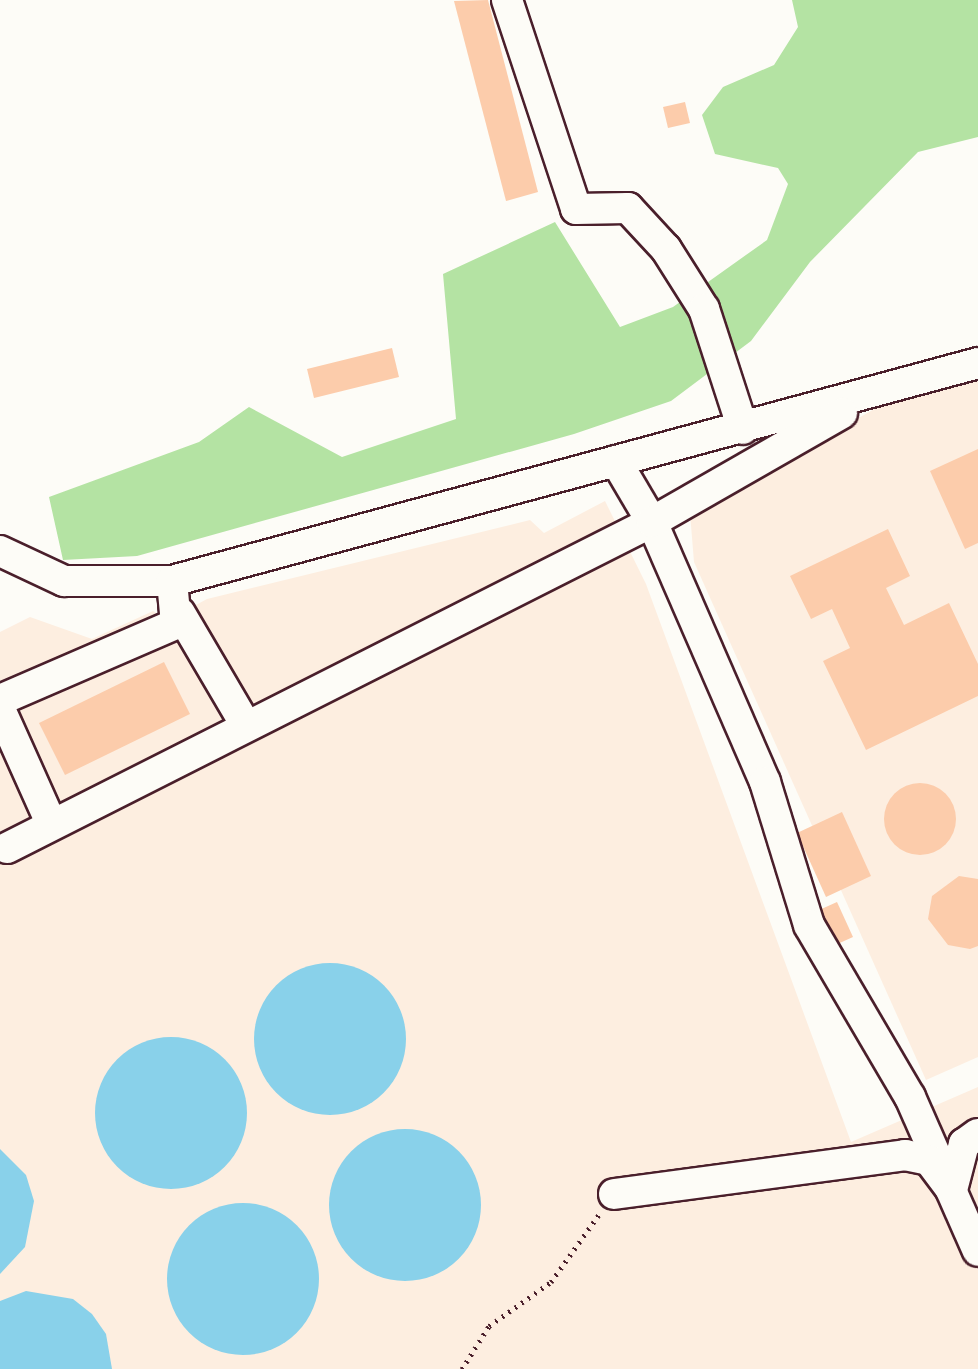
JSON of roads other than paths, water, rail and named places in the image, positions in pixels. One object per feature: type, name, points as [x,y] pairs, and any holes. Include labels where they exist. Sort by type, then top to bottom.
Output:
[{"type":"street","points":[[507,0],[576,209],[628,208],[666,249],[704,309],[743,429]]},
{"type":"street","points":[[0,551],[64,581],[172,581],[978,363]]},
{"type":"street","points":[[7,848],[245,724],[652,522],[885,389]]},
{"type":"street","points":[[616,461],[652,522],[765,782],[809,925],[910,1097],[978,1251]]},
{"type":"street","points":[[172,581],[180,613],[245,724]]},
{"type":"street","points":[[0,700],[176,624],[180,613]]},
{"type":"street","points":[[0,709],[51,823]]},
{"type":"street","points":[[952,1190],[964,1144],[978,1134]]},
{"type":"street","points":[[614,1194],[905,1155],[929,1160],[952,1190]]},
{"type":"water","points":[[330,963],[359,969],[384,985],[400,1010],[406,1039],[400,1068],[384,1093],[359,1109],[330,1115],[301,1109],[276,1093],[260,1068],[254,1039],[260,1010],[276,985],[301,969]]},
{"type":"water","points":[[171,1037],[200,1043],[225,1059],[241,1084],[247,1113],[241,1142],[225,1167],[200,1183],[171,1189],[142,1183],[117,1167],[101,1142],[95,1113],[101,1084],[117,1059],[142,1043]]},
{"type":"water","points":[[405,1129],[434,1135],[459,1151],[475,1176],[481,1205],[475,1234],[459,1259],[434,1275],[405,1281],[376,1275],[351,1259],[335,1234],[329,1205],[335,1176],[351,1151],[376,1135]]},
{"type":"water","points":[[0,1149],[26,1175],[34,1201],[25,1247],[0,1274]]},
{"type":"water","points":[[243,1203],[272,1209],[297,1225],[313,1250],[319,1279],[313,1308],[297,1333],[272,1349],[243,1355],[214,1349],[189,1333],[173,1308],[167,1279],[173,1250],[189,1225],[214,1209]]},
{"type":"water","points":[[26,1291],[73,1299],[92,1314],[106,1334],[112,1369],[0,1369],[0,1301]]}]
